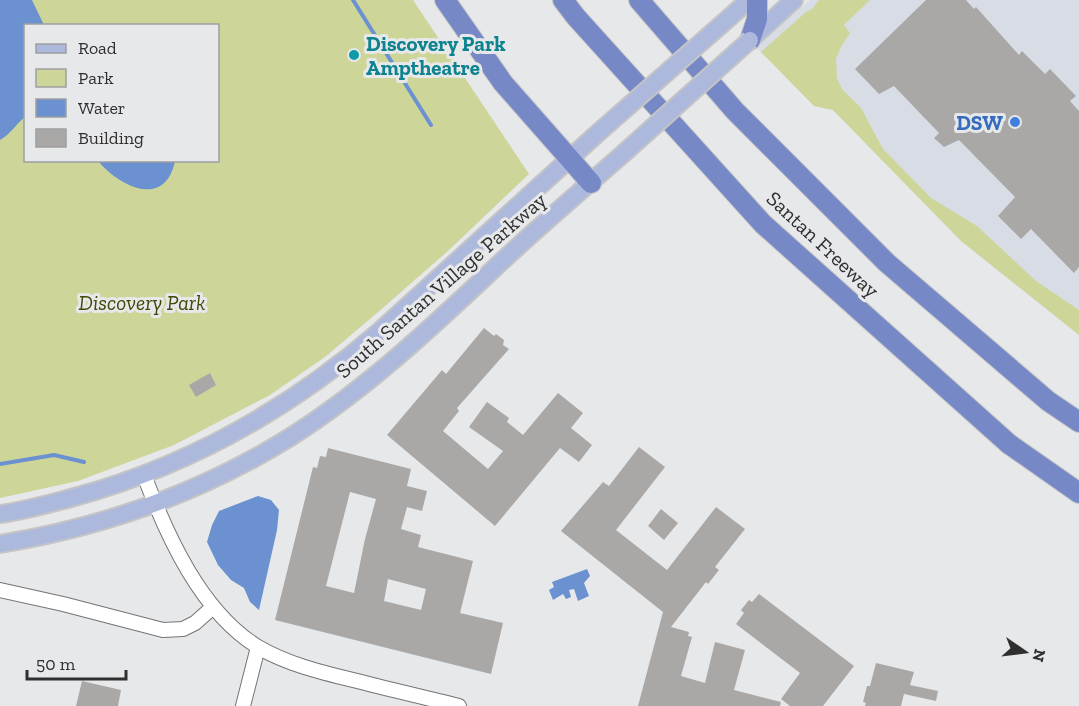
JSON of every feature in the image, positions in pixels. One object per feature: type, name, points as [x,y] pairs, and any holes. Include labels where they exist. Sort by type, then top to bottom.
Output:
[{"type":"highway","points":[[445,0],[503,83],[591,183]]},
{"type":"highway","name":"Santan Freeway","points":[[563,0],[763,225],[1009,444],[1079,493]]},
{"type":"highway","name":"Santan Freeway","points":[[639,0],[735,111],[887,263],[1048,401],[1079,422]]},
{"type":"highway","points":[[750,40],[757,19],[757,0]]},
{"type":"main road","name":"South Santan Village Parkway","points":[[0,514],[90,493],[144,475],[206,447],[272,412],[339,365],[418,298],[569,159],[749,0]]},
{"type":"main road","name":"South Santan Village Parkway","points":[[0,544],[103,522],[155,504],[204,482],[292,436],[345,399],[412,345],[794,0]]},
{"type":"street","points":[[144,475],[155,504],[184,561],[213,607],[226,622],[258,647],[300,665],[459,706]]},
{"type":"street","points":[[0,590],[163,630],[183,629],[195,623],[213,607]]},
{"type":"street","points":[[243,706],[258,647]]},
{"type":"shaded area","points":[[810,0],[1079,0],[1079,335],[961,241],[833,110],[814,106],[756,47]]},
{"type":"green space","name":"Discovery Park","points":[[0,0],[413,0],[529,174],[449,250],[377,313],[325,357],[270,395],[174,445],[78,481],[0,498]]},
{"type":"green space","points":[[819,0],[870,0],[844,25],[850,33],[836,59],[837,78],[842,89],[861,108],[883,149],[931,198],[977,226],[1036,281],[1079,310],[1079,335],[961,241],[833,110],[814,106],[761,52],[812,9]]},
{"type":"water","points":[[0,0],[32,0],[44,24],[24,24],[24,118],[0,140]]},
{"type":"water","points":[[99,162],[175,162],[170,176],[162,185],[152,189],[141,189],[129,185]]},
{"type":"water","points":[[258,496],[271,500],[279,510],[277,530],[259,610],[250,602],[244,588],[231,580],[218,565],[207,542],[219,511]]},
{"type":"water","points":[[587,569],[590,576],[584,583],[589,596],[578,601],[574,589],[569,590],[571,597],[566,599],[563,594],[553,600],[549,590],[554,587],[552,582]]},
{"type":"building","points":[[926,0],[966,0],[974,9],[976,7],[1019,55],[1022,51],[1045,74],[1050,69],[1076,96],[1070,101],[1079,111],[1079,267],[1074,273],[1031,229],[1021,239],[998,216],[1015,197],[959,140],[944,147],[934,138],[939,133],[894,86],[879,94],[855,69]]},
{"type":"building","points":[[484,328],[504,340],[503,345],[509,349],[457,408],[459,411],[443,431],[488,469],[503,451],[469,427],[487,402],[509,418],[507,422],[523,435],[558,393],[583,413],[571,428],[592,445],[579,462],[560,448],[495,526],[387,435],[442,370],[446,374]]},
{"type":"building","points":[[210,373],[216,385],[196,397],[189,385]]},
{"type":"building","points":[[639,447],[665,467],[616,530],[667,570],[716,507],[745,529],[715,567],[719,570],[708,584],[706,582],[671,627],[689,632],[688,636],[692,637],[681,676],[705,683],[715,642],[745,650],[734,690],[781,702],[780,706],[638,706],[663,612],[561,531],[603,482],[609,486]]},
{"type":"building","points":[[328,448],[411,469],[407,486],[427,491],[422,511],[407,507],[401,529],[421,535],[418,547],[473,561],[460,613],[503,623],[491,674],[275,620],[313,467],[317,468],[320,456],[326,457]],"holes":[[[350,492],[376,499],[354,593],[326,586]],[[388,579],[426,589],[421,610],[384,601]]]},
{"type":"building","points":[[661,509],[678,523],[664,540],[648,526]]},
{"type":"building","points":[[759,594],[854,666],[823,706],[790,706],[781,699],[800,673],[736,624],[744,613],[741,610],[749,600],[752,602]]},
{"type":"building","points":[[876,663],[914,672],[910,685],[938,691],[936,701],[904,694],[901,706],[865,706],[866,703],[863,702],[867,686],[870,686]]},
{"type":"building","points":[[82,681],[121,690],[118,706],[76,706]]},
{"type":"waterway","points":[[353,0],[431,125]]},
{"type":"waterway","points":[[0,464],[54,455],[84,462]]},
{"type":"place","name":"Discovery Park Amptheatre","points":[[354,55]]},
{"type":"place","name":"DSW","points":[[1015,122]]}]
